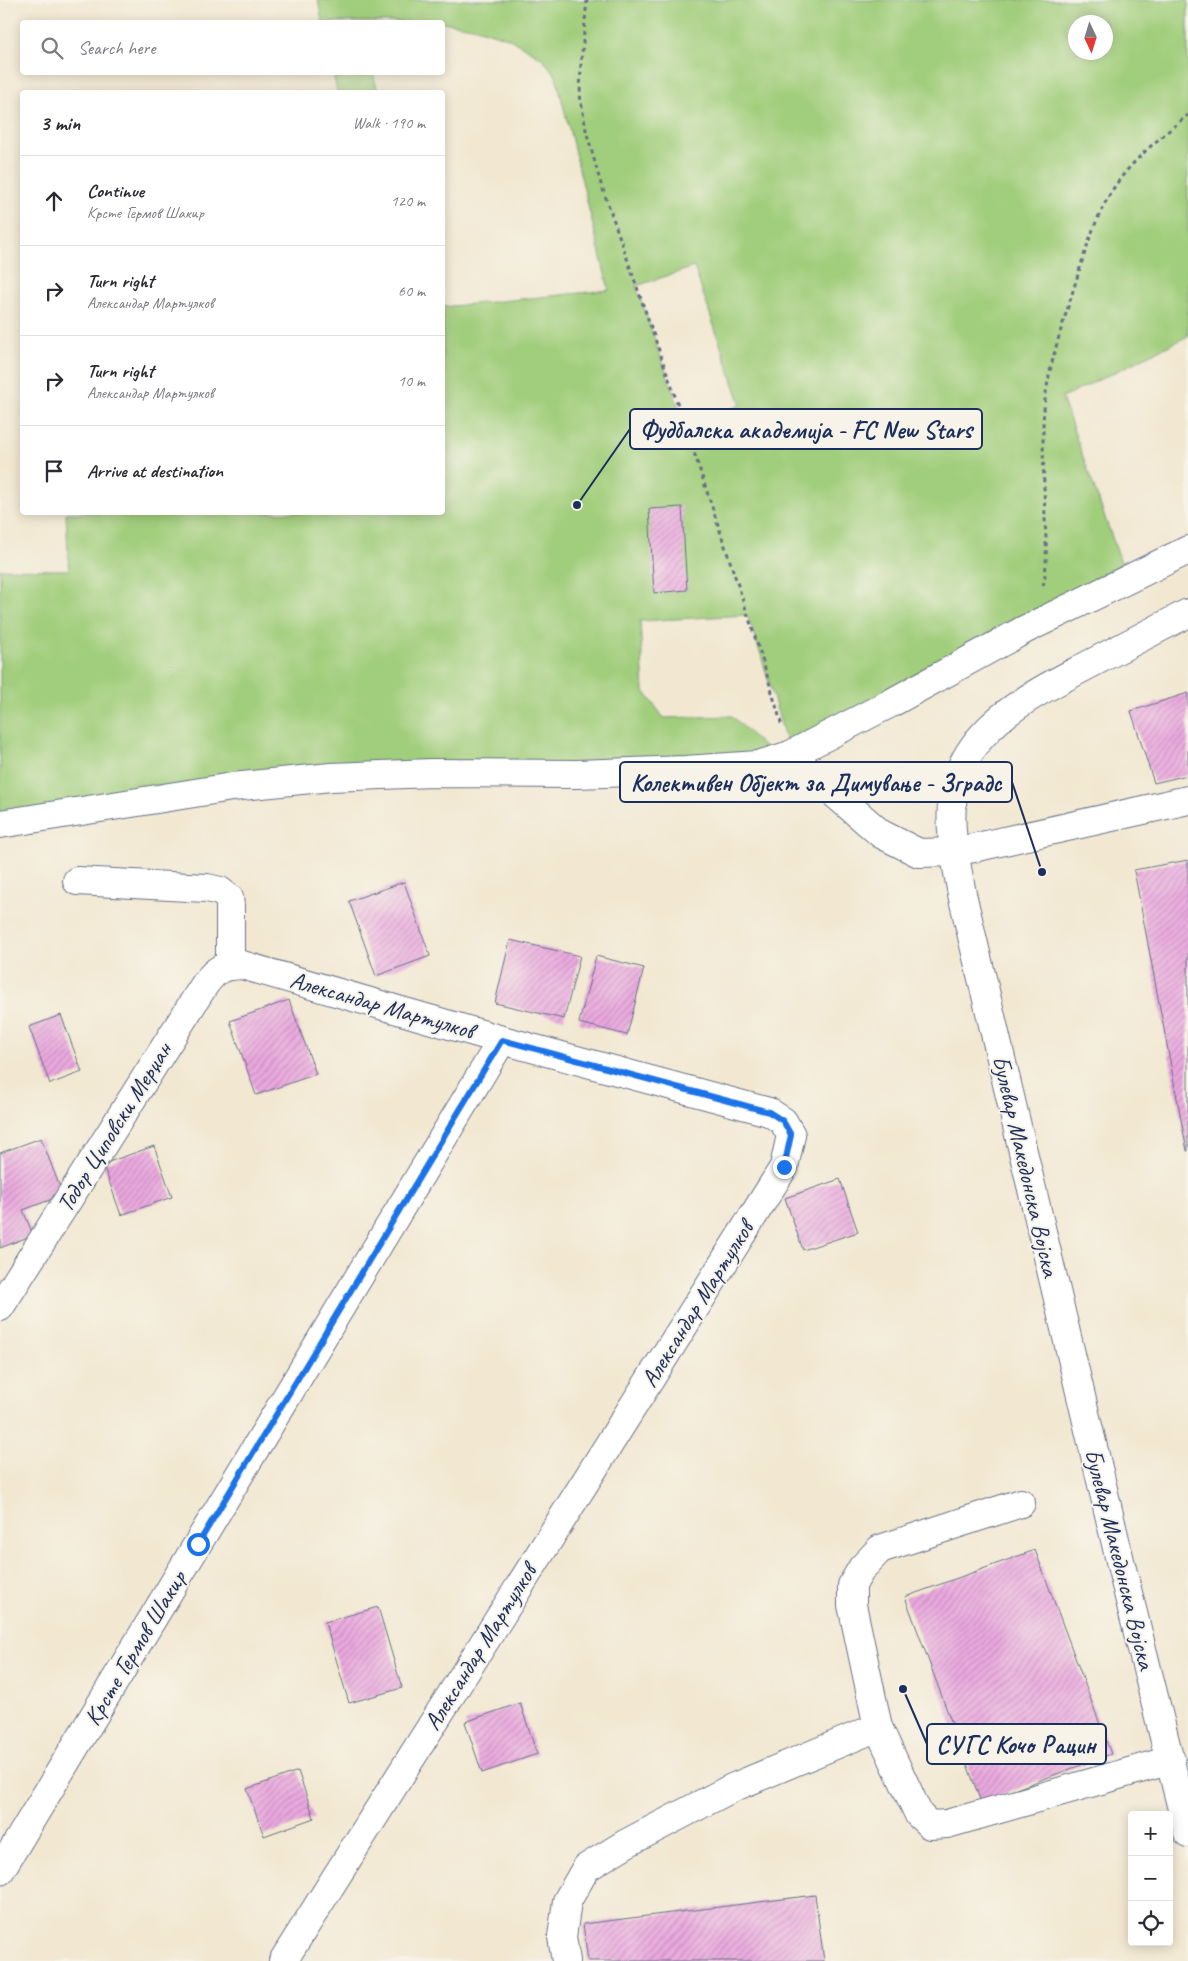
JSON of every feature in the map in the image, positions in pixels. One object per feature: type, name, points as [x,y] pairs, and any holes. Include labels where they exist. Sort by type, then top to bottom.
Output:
[{"type":"street","points":[[0,824],[280,781],[432,773],[577,774],[758,765],[790,755],[891,703],[1024,630],[1188,550]]},
{"type":"street","name":"Булевар Македонска Војска","points":[[1188,613],[1028,697],[999,719],[979,738],[968,754],[953,794],[951,820],[962,894],[1120,1565],[1188,1833]]},
{"type":"street","points":[[790,755],[880,834],[897,844],[919,853],[955,852],[1188,800]]},
{"type":"street","points":[[77,881],[207,888],[220,891],[229,898],[236,965]]},
{"type":"street","name":"Александар Мартулков","points":[[236,965],[502,1040],[769,1112],[783,1121],[791,1135],[784,1167],[283,1961]]},
{"type":"street","name":"Тодор Циповски Мерџан","points":[[0,1308],[205,984],[218,968],[236,965]]},
{"type":"street","name":"Крсте Гермов Шакир","points":[[0,1871],[502,1040]]},
{"type":"street","points":[[1021,1503],[880,1549],[862,1568],[852,1585],[852,1605],[878,1727],[919,1815],[930,1825],[947,1824],[1170,1760]]},
{"type":"street","points":[[566,1961],[562,1936],[567,1901],[586,1868],[624,1844],[732,1788],[878,1727]]},
{"type":"path","points":[[587,0],[580,95],[586,130],[600,181],[674,393],[761,655],[790,755]]},
{"type":"path","points":[[1024,630],[1037,603],[1046,572],[1043,427],[1048,378],[1082,260],[1103,207],[1116,185],[1145,151],[1188,115]]},
{"type":"green space","points":[[318,0],[1188,0],[1188,336],[1062,398],[1127,579],[790,755],[761,655],[747,615],[640,621],[644,691],[664,718],[732,716],[776,759],[432,773],[0,824],[0,569],[69,570],[66,515],[445,515],[445,307],[609,290],[556,76],[542,58],[508,38],[473,27],[445,22],[445,20],[322,20]],"holes":[[[694,267],[741,405],[685,425],[636,286]]]},
{"type":"green space","points":[[333,75],[374,75],[377,90],[337,90]]},
{"type":"building","points":[[682,507],[687,590],[654,593],[649,509]]},
{"type":"building","points":[[1188,693],[1188,775],[1154,783],[1131,711]]},
{"type":"building","points":[[1188,860],[1188,1151],[1187,1151],[1134,870]]},
{"type":"building","points":[[404,882],[430,956],[376,976],[349,901]]},
{"type":"building","points":[[510,940],[580,956],[564,1019],[495,1003]]},
{"type":"building","points":[[596,956],[644,968],[627,1035],[579,1023]]},
{"type":"building","points":[[289,1000],[316,1074],[256,1095],[230,1021]]},
{"type":"building","points":[[61,1015],[82,1072],[50,1084],[29,1027]]},
{"type":"building","points":[[41,1138],[63,1195],[23,1210],[33,1235],[0,1248],[0,1153]]},
{"type":"building","points":[[154,1146],[172,1197],[121,1215],[103,1164]]},
{"type":"building","points":[[840,1179],[858,1232],[803,1250],[785,1198]]},
{"type":"building","points":[[1035,1550],[1111,1754],[981,1802],[905,1597]]},
{"type":"building","points":[[378,1607],[402,1688],[349,1703],[325,1622]]},
{"type":"building","points":[[520,1703],[537,1754],[482,1773],[465,1722]]},
{"type":"building","points":[[298,1771],[314,1818],[264,1836],[247,1789]]},
{"type":"building","points":[[815,1895],[824,1961],[588,1961],[583,1924]]},
{"type":"place","name":"Фудбалска академија - FC New Stars","points":[[577,505]]},
{"type":"place","name":"Колективен Објект за Димување - Зградс","points":[[1042,872]]},
{"type":"place","name":"СУГС Кочо Рацин","points":[[903,1689]]},
{"type":"route","points":[[198,1544],[502,1040],[769,1112],[783,1121],[791,1135],[784,1167]]}]
